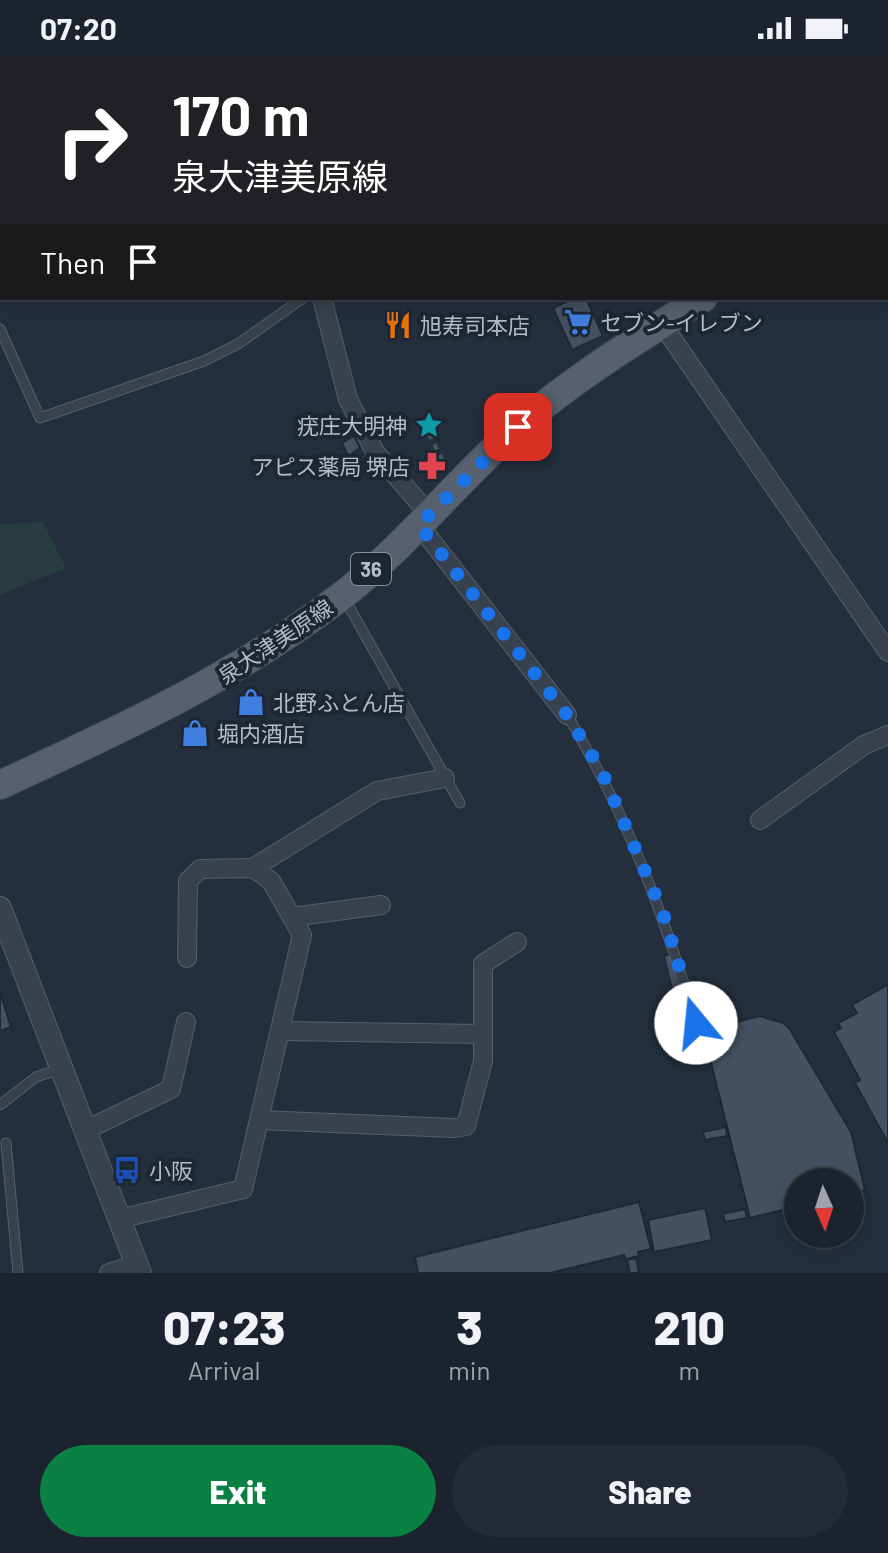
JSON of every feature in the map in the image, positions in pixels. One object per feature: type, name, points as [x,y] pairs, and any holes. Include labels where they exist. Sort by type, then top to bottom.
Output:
[{"type":"main road","name":"泉大津美原線","points":[[0,785],[150,716],[254,659],[342,596],[518,427],[582,374],[700,300]]},
{"type":"street","points":[[323,300],[348,399],[375,452],[567,715]]},
{"type":"street","points":[[662,324],[888,652]]},
{"type":"street","points":[[760,820],[864,745],[888,735]]},
{"type":"street","points":[[187,958],[188,881],[200,869],[253,868],[377,791],[445,778]]},
{"type":"street","points":[[119,1219],[243,1189],[302,935],[271,881],[253,868]]},
{"type":"street","points":[[292,917],[381,905]]},
{"type":"street","points":[[0,908],[138,1268],[109,1273]]},
{"type":"street","points":[[259,1120],[466,1126],[483,1061],[483,964],[517,942]]},
{"type":"street","points":[[86,1130],[171,1089],[186,1022]]},
{"type":"street","points":[[280,1031],[483,1034]]},
{"type":"lane","points":[[0,329],[40,418],[204,361],[238,344],[300,300]]},
{"type":"lane","points":[[342,596],[460,803]]},
{"type":"lane","points":[[567,715],[602,772],[663,913],[696,1023]]},
{"type":"lane","points":[[0,1105],[36,1077],[60,1069]]},
{"type":"lane","points":[[6,1143],[18,1273]]},
{"type":"path","points":[[429,425],[425,427],[449,472]]},
{"type":"green space","points":[[43,522],[66,568],[0,595],[0,524]]},
{"type":"building","name":"セブン-イレブン","points":[[570,300],[587,300],[603,336],[572,350],[553,308]]},
{"type":"building","points":[[354,436],[360,448],[348,456],[342,443]]},
{"type":"building","points":[[671,954],[692,1036],[684,1038],[664,956]]},
{"type":"building","points":[[887,985],[888,1143],[855,1083],[860,1080],[834,1032],[841,1028],[838,1023],[857,1013],[852,1005]]},
{"type":"building","points":[[0,992],[11,1027],[0,1031]]},
{"type":"building","points":[[760,1016],[789,1028],[851,1132],[860,1168],[784,1168],[784,1210],[750,1218],[709,1055],[712,1044],[716,1046],[725,1031],[736,1022]]},
{"type":"building","points":[[716,1031],[718,1040],[680,1049],[677,1039]]},
{"type":"building","points":[[726,1127],[727,1136],[705,1140],[703,1132]]},
{"type":"building","points":[[639,1202],[651,1249],[638,1252],[639,1256],[626,1259],[624,1255],[550,1273],[418,1273],[415,1257]]},
{"type":"building","points":[[705,1208],[712,1240],[654,1252],[648,1220]]},
{"type":"building","points":[[745,1209],[747,1218],[725,1222],[723,1214]]},
{"type":"building","points":[[636,1258],[639,1273],[630,1273],[627,1260]]},
{"type":"place","name":"セブン-イレブン","points":[[578,322]]},
{"type":"place","name":"旭寿司本店","points":[[398,325]]},
{"type":"place","name":"疣庄大明神","points":[[429,425]]},
{"type":"place","name":"アピス薬局 堺店","points":[[432,466]]},
{"type":"place","name":"北野ふとん店","points":[[251,702]]},
{"type":"place","name":"堀内酒店","points":[[195,733]]},
{"type":"place","name":"小阪","points":[[127,1170]]},
{"type":"route","points":[[518,427],[419,525],[567,715],[602,772],[663,913],[696,1023]]}]
